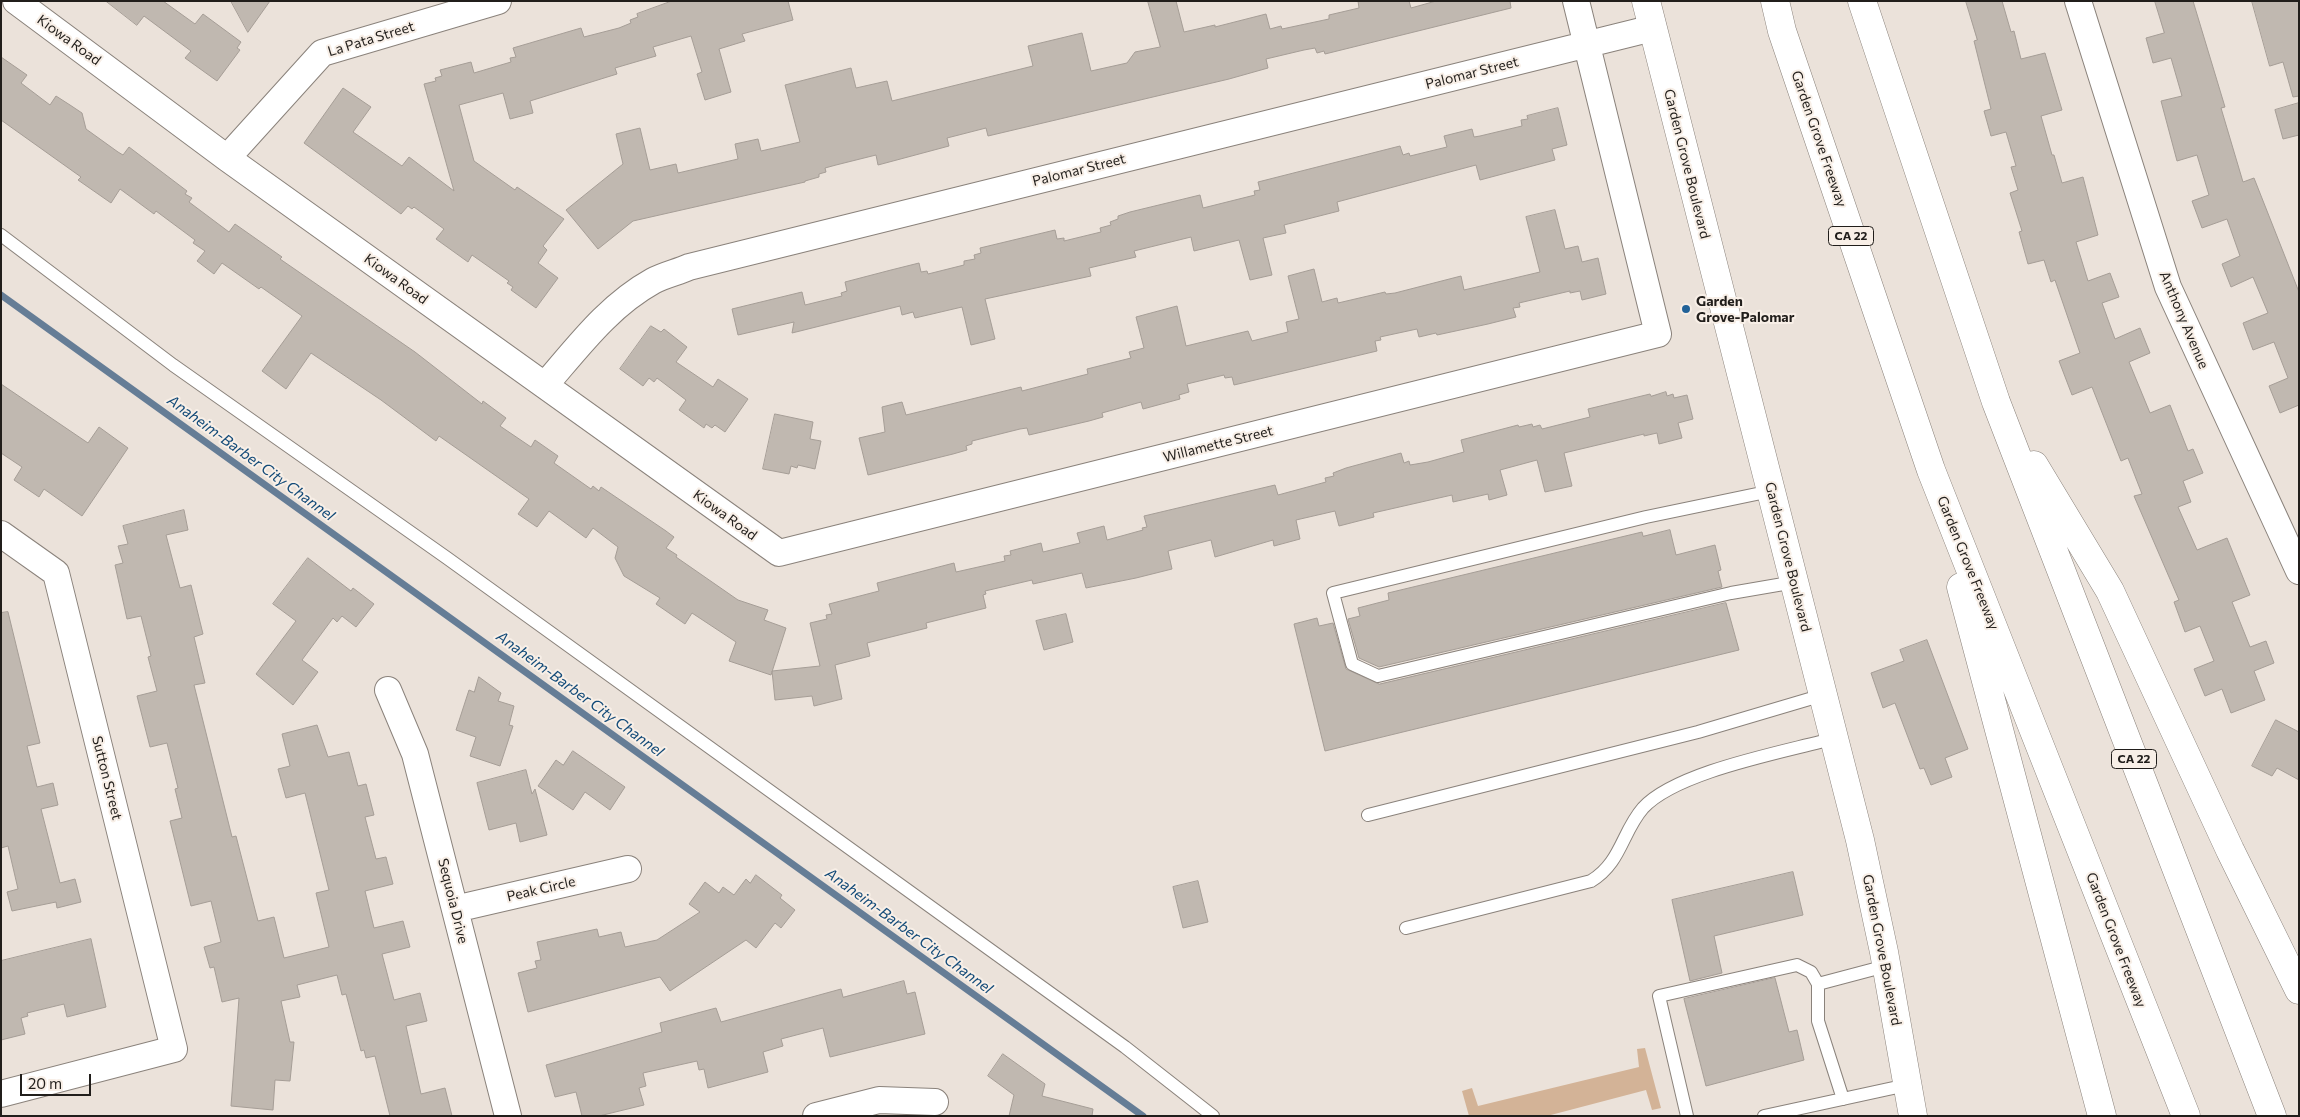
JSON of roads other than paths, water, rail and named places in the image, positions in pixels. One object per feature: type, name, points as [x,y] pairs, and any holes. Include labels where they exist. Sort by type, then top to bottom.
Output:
[{"type":"main road","name":"Garden Grove Boulevard","points":[[1646,1],[1860,840],[1886,966],[1913,1116]]},
{"type":"main road","name":"Garden Grove Freeway","points":[[1775,1],[1782,30],[1931,470],[2186,1116]]},
{"type":"main road","name":"CA 22","points":[[1862,1],[1996,402],[2272,1116]]},
{"type":"main road","points":[[1996,402],[2110,591],[2230,850],[2299,990]]},
{"type":"main road","points":[[1931,470],[2102,1116]]},
{"type":"street","name":"Kiowa Road","points":[[16,1],[227,158],[779,553]]},
{"type":"street","name":"La Pata Street","points":[[227,158],[322,53],[498,1]]},
{"type":"street","points":[[1576,1],[1586,45]]},
{"type":"street","name":"Anthony Avenue","points":[[2078,1],[2168,287],[2299,571]]},
{"type":"street","name":"Palomar Street","points":[[545,386],[601,320],[627,298],[654,281],[690,267],[1653,28]]},
{"type":"street","name":"Willamette Street","points":[[779,553],[1658,334],[1586,45]]},
{"type":"street","name":"Sutton Street","points":[[1,534],[56,573],[174,1049],[1,1094]]},
{"type":"street","name":"Sequoia Drive","points":[[388,690],[415,754],[508,1116]]},
{"type":"street","name":"Peak Circle","points":[[455,909],[628,868]]},
{"type":"street","points":[[816,1116],[879,1100],[935,1102]]},
{"type":"lane","points":[[1,235],[174,365],[447,558],[1117,1041],[1213,1116]]},
{"type":"lane","points":[[1771,491],[1646,517],[1333,593],[1352,664],[1378,676],[1732,593],[1794,582]]},
{"type":"lane","points":[[1368,815],[1698,732],[1823,695]]},
{"type":"lane","points":[[1406,928],[1591,881],[1605,872],[1643,809],[1658,797],[1706,773],[1835,738]]},
{"type":"lane","points":[[1687,1116],[1659,996],[1796,965],[1811,972],[1818,984],[1818,1021],[1843,1099]]},
{"type":"lane","points":[[1818,984],[1886,966]]},
{"type":"lane","points":[[1764,1116],[1907,1085]]},
{"type":"waterway","name":"Anaheim-Barber City Channel","points":[[1,295],[1143,1116]]},
{"type":"place","name":"Garden Grove-Palomar","points":[[1686,309]]}]
